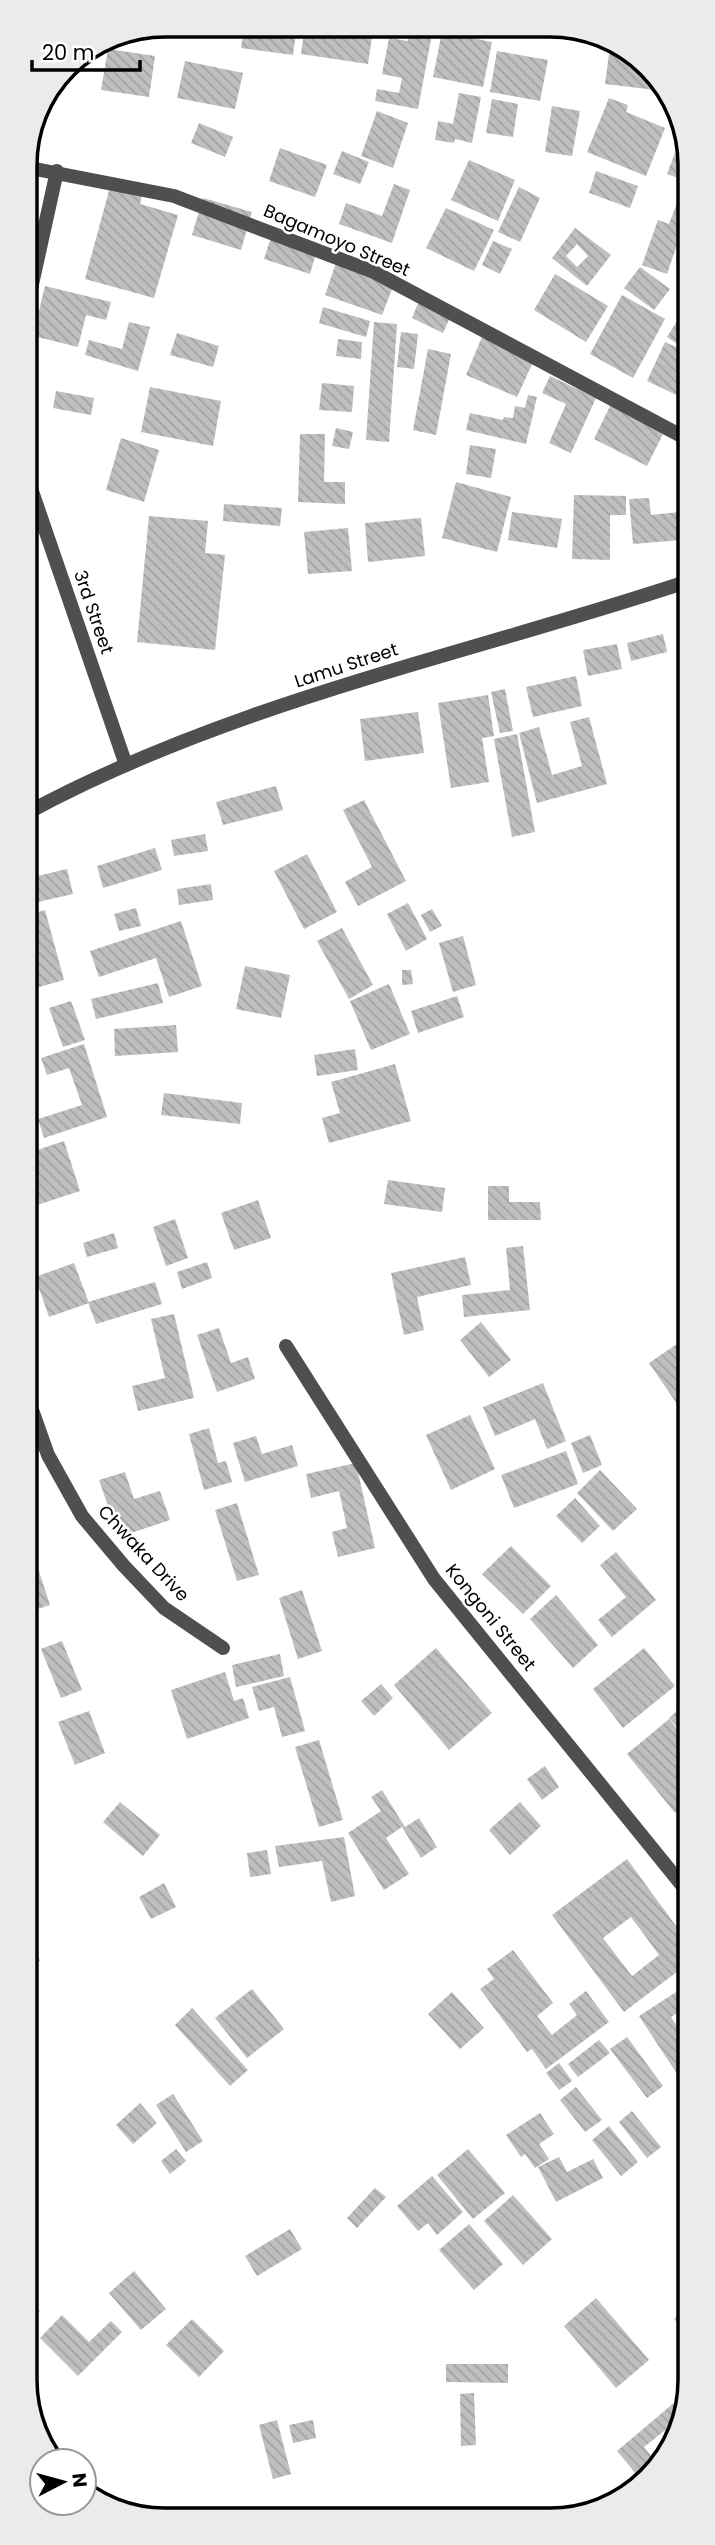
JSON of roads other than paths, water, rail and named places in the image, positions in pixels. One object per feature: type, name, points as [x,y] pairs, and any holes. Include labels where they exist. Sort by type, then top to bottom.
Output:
[{"type":"street","name":"Bagamoyo Street","points":[[37,169],[174,196],[374,272],[678,434]]},
{"type":"street","points":[[37,262],[57,172]]},
{"type":"street","name":"3rd Street","points":[[37,506],[126,765]]},
{"type":"street","name":"Lamu Street","points":[[37,808],[126,765],[282,705],[678,585]]},
{"type":"street","name":"Kongoni Street","points":[[286,1346],[434,1579],[678,1880]]},
{"type":"street","name":"Chwaka Drive","points":[[37,1424],[48,1455],[82,1516],[164,1608],[223,1648]]}]
